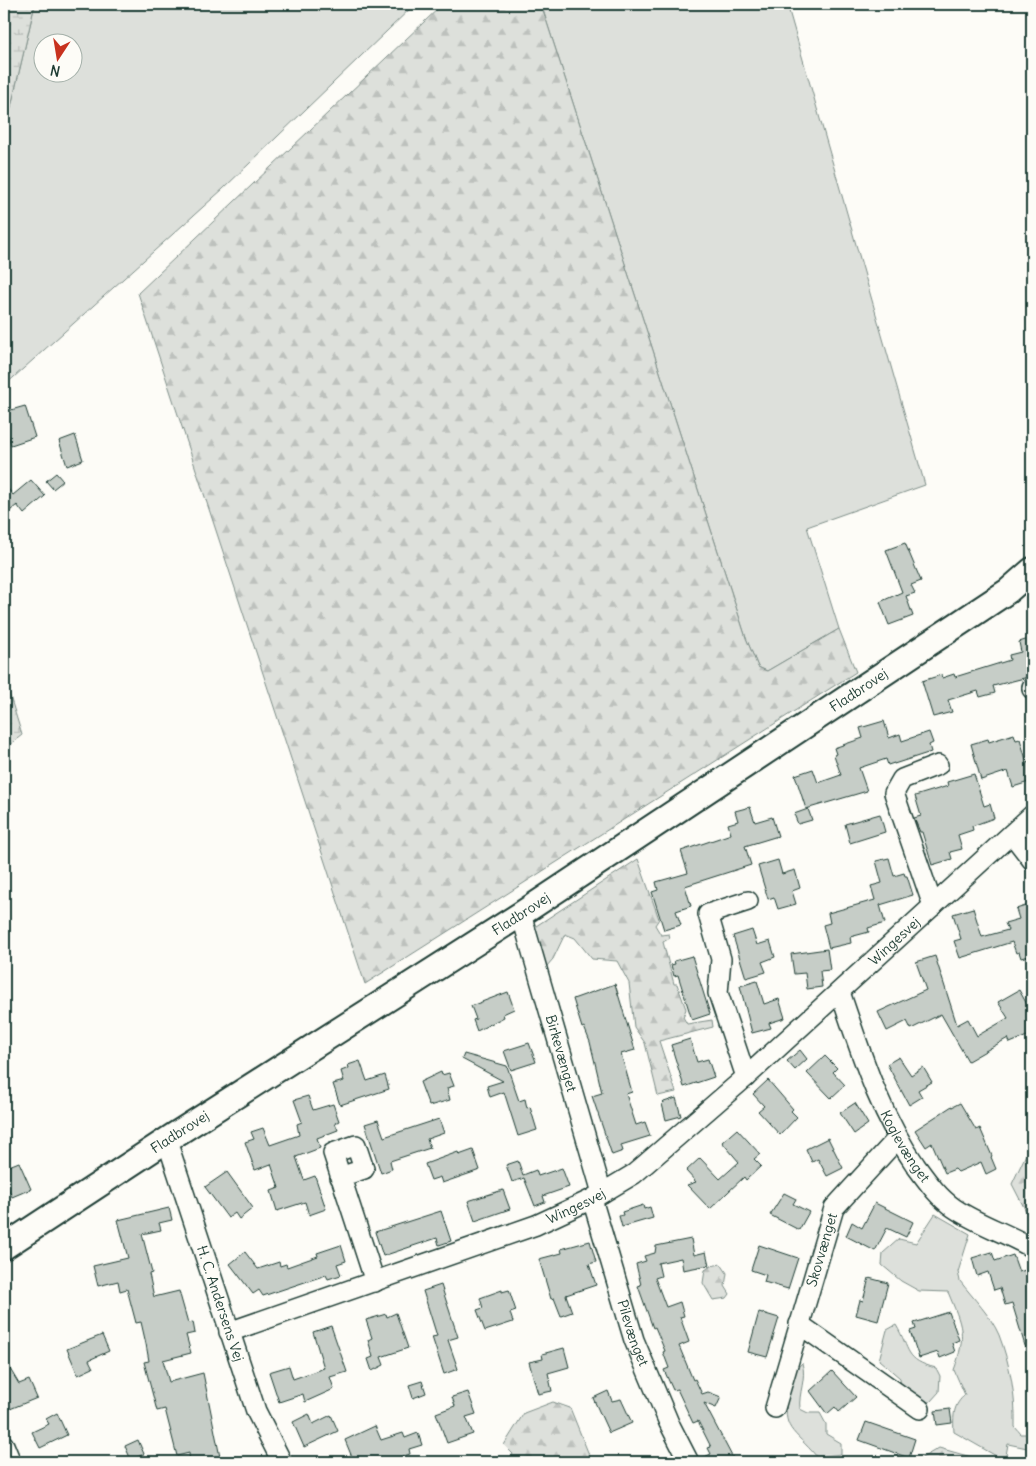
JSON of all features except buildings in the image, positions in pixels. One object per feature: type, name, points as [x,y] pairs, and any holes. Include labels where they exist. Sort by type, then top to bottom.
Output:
[{"type":"main road","name":"Fladbrovej","points":[[4,1247],[521,914],[1008,591],[1032,570]]},
{"type":"street","name":"Wingesvej","points":[[933,906],[894,793],[902,779],[938,766]]},
{"type":"street","name":"Wingesvej","points":[[229,1332],[536,1225],[597,1196],[634,1174],[746,1077],[1032,815]]},
{"type":"street","points":[[1012,834],[1032,860]]},
{"type":"street","points":[[746,1077],[718,993],[721,960],[708,914],[748,901]]},
{"type":"street","name":"Birkevænget","points":[[521,914],[597,1196]]},
{"type":"street","name":"Koglevænget","points":[[840,992],[879,1103],[897,1139],[931,1186],[953,1207],[981,1224],[1032,1248]]},
{"type":"street","name":"Skovvænget","points":[[775,1408],[834,1208],[897,1139]]},
{"type":"street","name":"H. C. Andersens Vej","points":[[167,1141],[256,1411],[282,1462]]},
{"type":"street","points":[[340,1177],[375,1282]]},
{"type":"street","name":"Pilevænget","points":[[597,1196],[634,1340],[669,1423],[689,1462]]},
{"type":"street","points":[[799,1324],[920,1409]]},
{"type":"street","points":[[4,1445],[11,1462]]},
{"type":"green space","points":[[4,4],[35,4],[9,115],[4,119]]},
{"type":"green space","points":[[35,4],[415,4],[223,189],[4,386],[4,119],[9,115]]},
{"type":"green space","points":[[443,4],[541,4],[746,638],[758,667],[767,671],[839,629],[856,672],[365,984],[138,293]]},
{"type":"green space","points":[[541,4],[787,4],[925,485],[807,527],[839,629],[767,671],[758,667],[746,638]]},
{"type":"green space","points":[[4,677],[22,735],[4,749]]},
{"type":"green space","points":[[638,859],[659,919],[655,925],[661,935],[669,934],[670,938],[663,942],[674,984],[677,984],[686,1009],[683,1017],[687,1024],[712,1020],[713,1027],[659,1041],[676,1092],[658,1096],[645,1043],[634,1027],[629,983],[617,961],[592,959],[575,938],[565,934],[553,959],[546,967],[533,928]]},
{"type":"green space","points":[[1030,1146],[1032,1146],[1032,1223],[1012,1184]]},
{"type":"green space","points":[[935,1214],[970,1234],[958,1272],[960,1281],[996,1328],[1006,1357],[1011,1380],[1015,1427],[1021,1434],[1032,1434],[1032,1449],[1008,1444],[1005,1461],[954,1432],[956,1407],[965,1395],[954,1370],[962,1338],[957,1313],[948,1292],[919,1291],[901,1281],[882,1265],[883,1253],[899,1239],[916,1243]]},
{"type":"green space","points":[[721,1264],[727,1273],[725,1286],[730,1294],[727,1298],[713,1300],[703,1283],[705,1270],[711,1266]]},
{"type":"green space","points":[[896,1325],[913,1357],[926,1365],[936,1368],[940,1376],[939,1392],[930,1402],[916,1401],[901,1391],[900,1378],[879,1360],[887,1330]]},
{"type":"green space","points":[[802,1363],[804,1374],[800,1409],[808,1413],[820,1413],[826,1424],[826,1434],[841,1443],[841,1454],[817,1457],[791,1428],[788,1422],[786,1414],[789,1391],[792,1379]]},
{"type":"green space","points":[[553,1402],[570,1408],[592,1462],[507,1462],[513,1454],[504,1445],[524,1413]]},
{"type":"green space","points":[[939,1448],[989,1462],[915,1462]]}]
